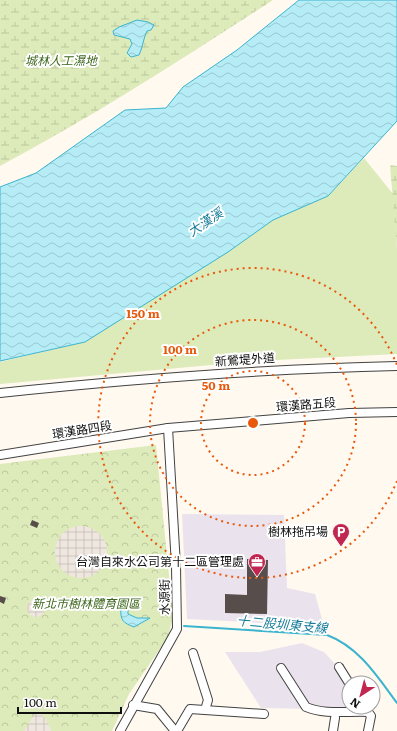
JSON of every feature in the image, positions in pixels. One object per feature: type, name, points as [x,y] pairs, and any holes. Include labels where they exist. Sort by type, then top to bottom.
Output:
[{"type":"street","name":"新鶯堤外道","points":[[0,393],[75,385],[295,368],[397,366]]},
{"type":"street","name":"環漢路五段","points":[[168,428],[349,413],[397,412]]},
{"type":"street","name":"環漢路四段","points":[[0,455],[168,428]]},
{"type":"street","name":"水源街","points":[[120,731],[133,705],[177,629],[176,566],[168,428]]},
{"type":"street","points":[[193,653],[208,700],[205,710]]},
{"type":"street","points":[[339,667],[344,675]]},
{"type":"street","points":[[281,668],[306,707],[324,711],[341,710]]},
{"type":"street","points":[[133,705],[157,708],[176,731],[190,709],[264,714]]},
{"type":"street","points":[[368,731],[370,715]]},
{"type":"street","points":[[332,731],[335,718]]},
{"type":"shaded area","points":[[182,514],[284,515],[287,588],[315,594],[324,626],[187,619]]},
{"type":"shaded area","points":[[76,526],[86,526],[100,533],[107,547],[107,557],[100,571],[86,578],[76,578],[66,574],[59,567],[55,557],[55,547],[59,537],[66,530]]},
{"type":"shaded area","points":[[36,599],[42,602],[45,608],[42,614],[36,617],[30,614],[27,608],[30,602]]},
{"type":"shaded area","points":[[302,643],[324,652],[336,665],[342,675],[341,710],[261,708],[225,652],[260,652]]},
{"type":"shaded area","points":[[37,711],[46,719],[51,731],[24,731]]},
{"type":"green space","name":"城林人工濕地","points":[[0,0],[273,0],[104,107],[0,166]]},
{"type":"green space","points":[[364,158],[393,194],[397,250],[397,354],[256,361],[0,384],[0,362],[85,342],[228,252],[273,220],[328,196]]},
{"type":"green space","points":[[390,165],[397,166],[397,250]]},
{"type":"green space","name":"新北市樹林體育園區","points":[[156,445],[173,616],[168,637],[129,694],[112,731],[0,731],[0,464]]},
{"type":"water","name":"大漢溪","points":[[299,0],[397,0],[397,121],[328,196],[273,220],[228,252],[85,342],[0,361],[0,187],[36,173],[125,110],[166,108],[183,87],[237,50]]},
{"type":"water","points":[[137,20],[154,25],[151,30],[147,31],[139,55],[131,57],[127,53],[132,44],[130,39],[114,35],[113,31]]},
{"type":"water","points":[[121,608],[128,608],[128,614],[137,618],[150,618],[134,627],[127,624],[123,620]]},
{"type":"building","points":[[32,520],[39,523],[37,528],[30,525]]},
{"type":"building","name":"台灣自來水公司第十二區管理處","points":[[247,559],[268,560],[267,614],[225,613],[225,594],[247,595]]},
{"type":"building","points":[[0,596],[6,598],[4,604],[0,602]]},
{"type":"waterway","name":"十二股圳東支線","points":[[184,626],[327,635],[349,647],[358,655],[397,703]]},
{"type":"place","name":"樹林拖吊場","points":[[341,547]]},
{"type":"place","name":"台灣自來水公司第十二區管理處","points":[[257,577]]}]
